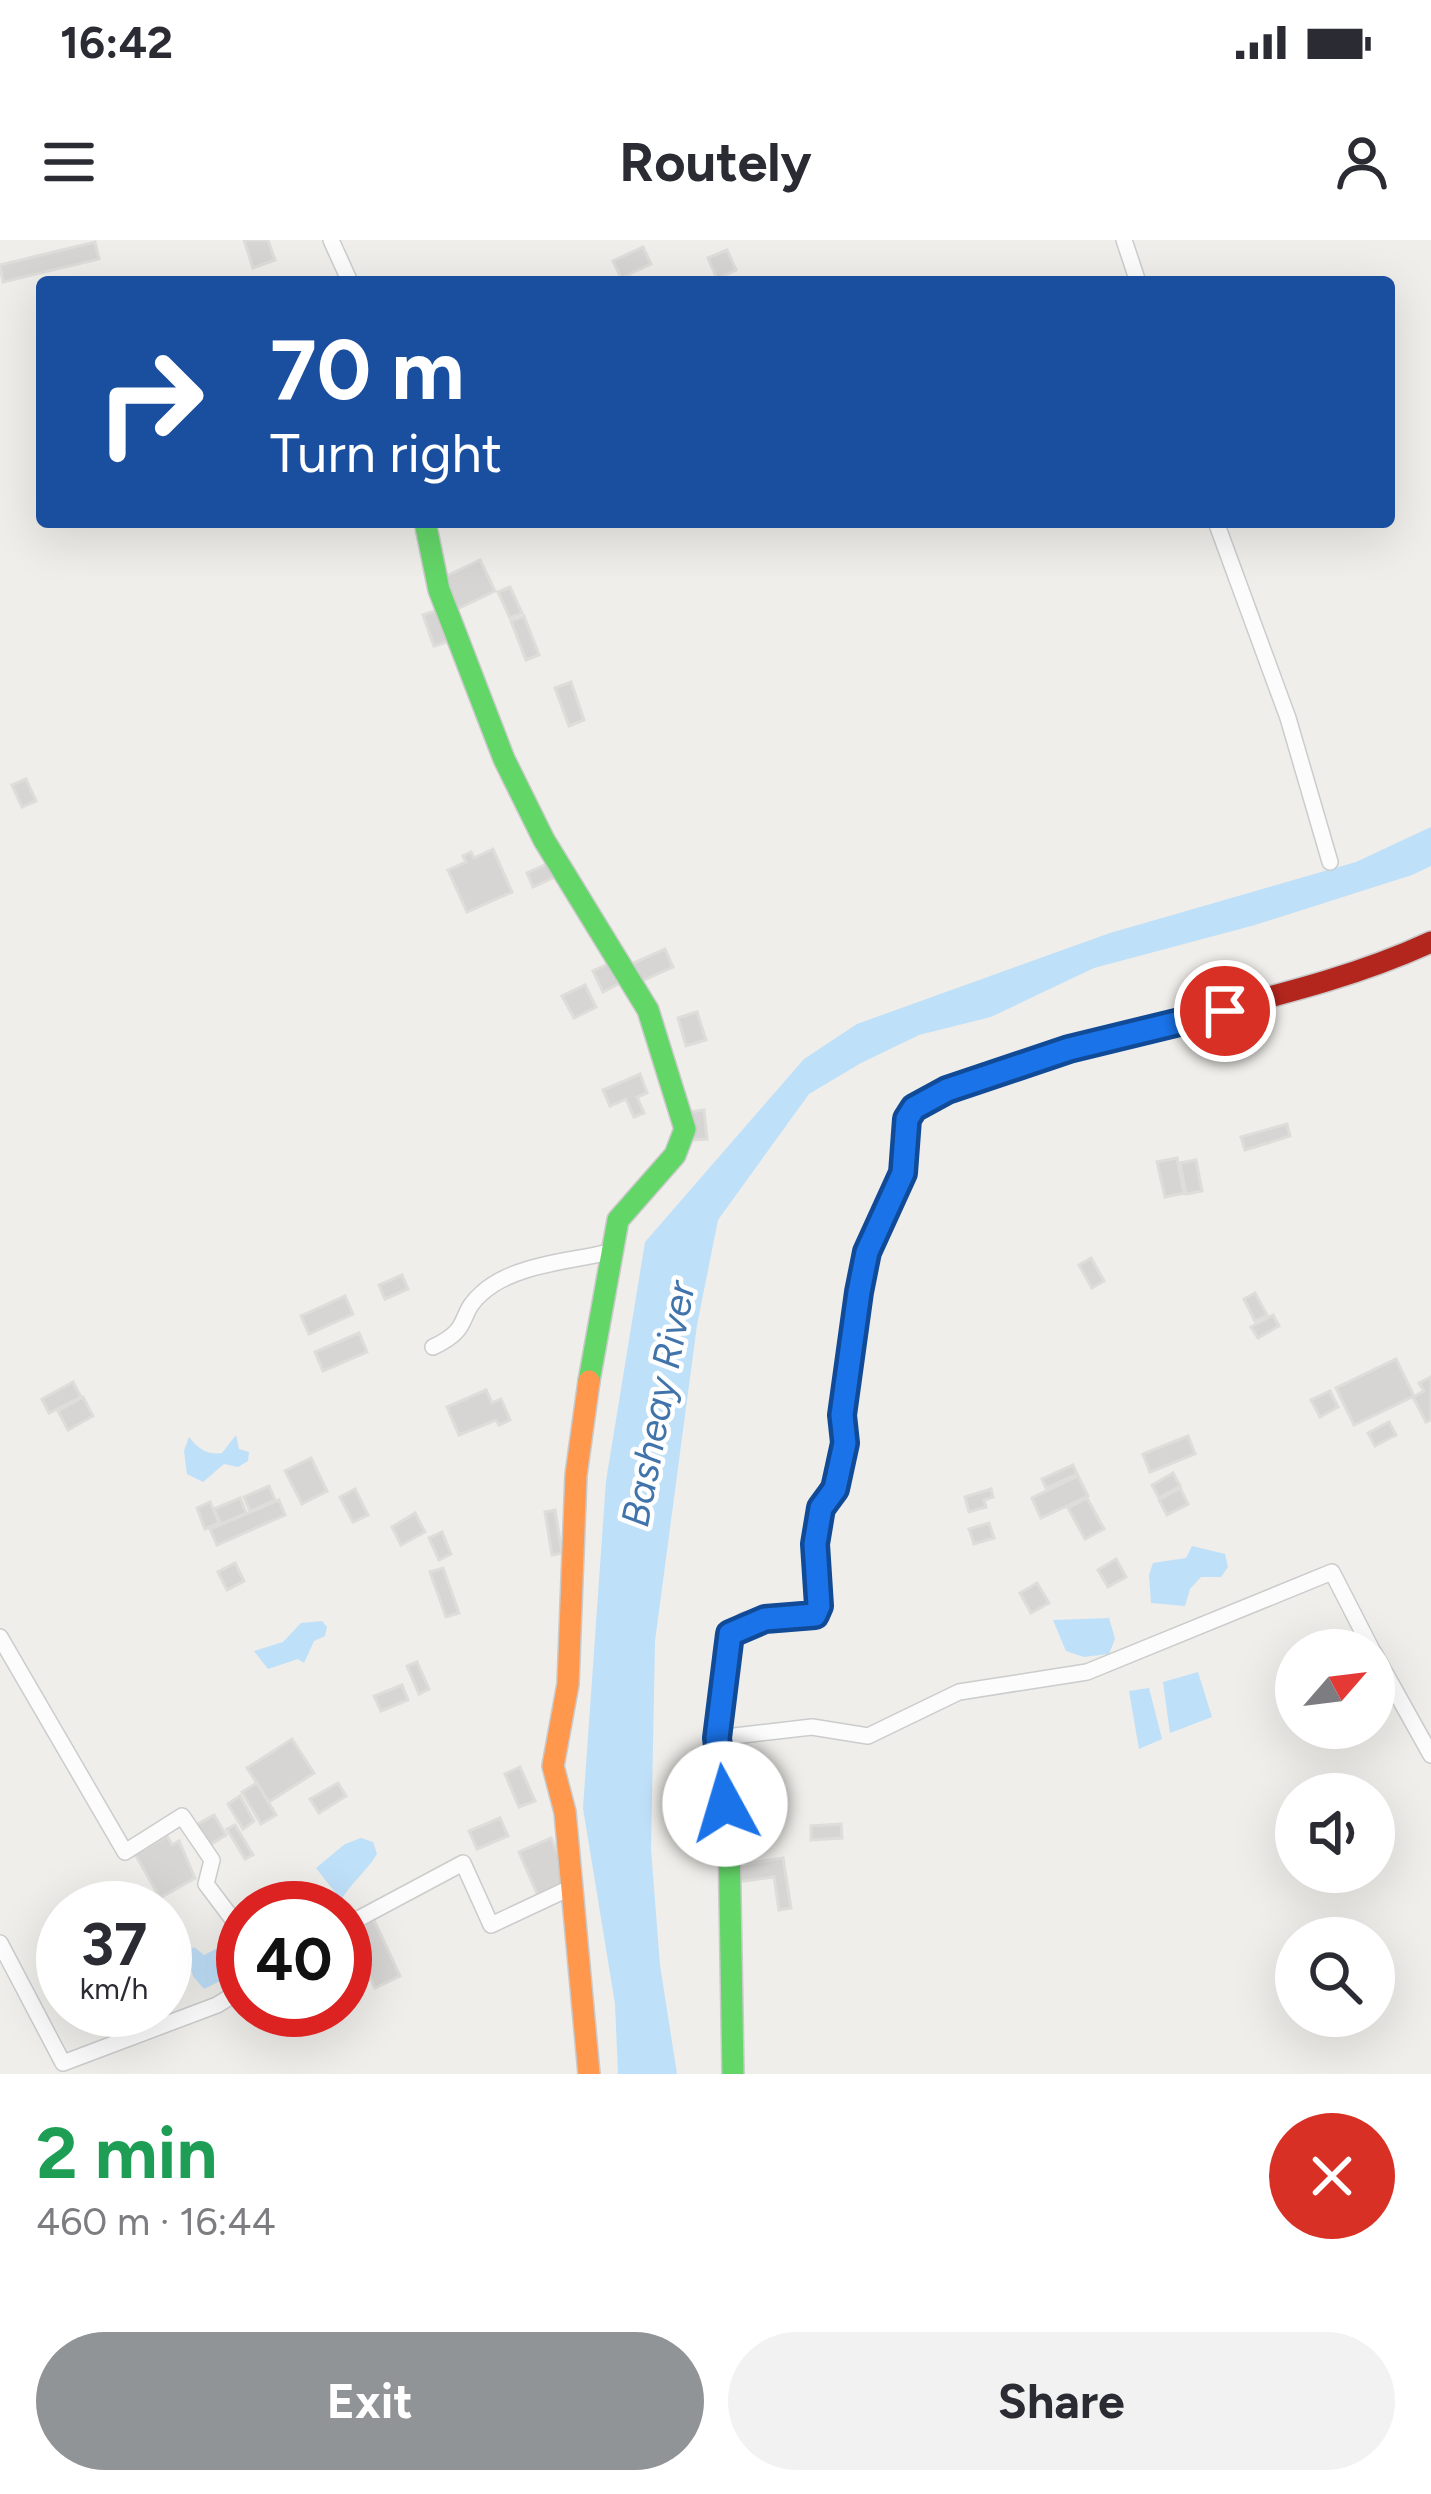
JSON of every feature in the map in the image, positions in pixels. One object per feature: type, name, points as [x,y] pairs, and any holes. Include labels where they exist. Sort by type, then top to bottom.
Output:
[{"type":"street","points":[[331,240],[347,276]]},
{"type":"street","points":[[1124,240],[1136,276]]},
{"type":"street","points":[[426,528],[439,590],[504,759],[544,840],[648,1010],[685,1129],[675,1155],[618,1220],[609,1252],[576,1475],[568,1684],[553,1766],[565,1812],[590,2074]]},
{"type":"street","points":[[1218,528],[1288,718],[1330,862]]},
{"type":"street","points":[[733,2074],[731,1884],[717,1738],[730,1634],[765,1619],[815,1615],[819,1606],[815,1544],[821,1508],[835,1489],[845,1443],[842,1415],[859,1292],[867,1252],[903,1173],[907,1119],[914,1108],[947,1090],[1069,1049],[1303,989],[1386,963],[1431,942]]},
{"type":"street","points":[[433,1347],[459,1334],[476,1297],[498,1282],[609,1252]]},
{"type":"street","points":[[717,1738],[812,1727],[868,1736],[958,1692],[1087,1672],[1332,1572],[1361,1629]]},
{"type":"street","points":[[0,1637],[125,1852],[182,1816],[212,1860],[206,1884],[216,1897]]},
{"type":"street","points":[[1395,1691],[1431,1755]]},
{"type":"street","points":[[372,1912],[463,1864],[491,1925],[572,1887]]},
{"type":"street","points":[[0,1943],[63,2063],[216,2006]]},
{"type":"water","name":"Basheay River","points":[[1431,827],[1431,866],[1412,875],[1255,925],[1094,968],[991,1017],[919,1035],[861,1063],[809,1094],[718,1220],[697,1325],[655,1641],[651,1849],[660,1965],[677,2074],[618,2074],[615,2004],[583,1808],[606,1481],[645,1242],[804,1059],[857,1024],[1110,933],[1356,862]]},
{"type":"water","points":[[236,1435],[239,1449],[249,1452],[248,1461],[238,1467],[224,1464],[203,1482],[187,1474],[184,1451],[189,1437],[203,1450],[222,1453]]},
{"type":"water","points":[[1192,1546],[1225,1554],[1228,1567],[1221,1577],[1201,1577],[1190,1589],[1185,1606],[1151,1603],[1153,1563],[1186,1558]]},
{"type":"water","points":[[1109,1618],[1115,1639],[1109,1654],[1084,1657],[1066,1651],[1053,1620]]},
{"type":"water","points":[[322,1621],[327,1627],[325,1636],[314,1641],[304,1663],[298,1659],[268,1669],[254,1651],[283,1642],[301,1623]]},
{"type":"water","points":[[1198,1672],[1212,1717],[1170,1733],[1163,1682]]},
{"type":"water","points":[[1149,1688],[1162,1739],[1139,1749],[1129,1691]]},
{"type":"water","points":[[361,1838],[373,1842],[377,1854],[356,1881],[326,1881],[316,1868],[345,1844]]},
{"type":"water","points":[[192,1948],[204,1955],[216,1949],[216,1983],[204,1989],[192,1973]]},
{"type":"building","points":[[244,240],[268,240],[275,260],[253,268]]},
{"type":"building","points":[[95,242],[99,259],[3,282],[0,265]]},
{"type":"building","points":[[643,247],[651,264],[620,276],[613,261]]},
{"type":"building","points":[[727,250],[736,270],[716,276],[708,258]]},
{"type":"building","points":[[480,560],[495,591],[457,609],[442,578]]},
{"type":"building","points":[[510,587],[522,613],[510,618],[498,592]]},
{"type":"building","points":[[438,610],[449,641],[434,646],[423,615]]},
{"type":"building","points":[[524,616],[539,655],[526,660],[511,621]]},
{"type":"building","points":[[571,682],[584,720],[569,726],[555,688]]},
{"type":"building","points":[[26,779],[36,801],[22,807],[12,785]]},
{"type":"building","points":[[493,849],[512,892],[467,912],[448,870],[466,862],[463,856],[471,852],[474,858]]},
{"type":"building","points":[[549,863],[555,877],[533,887],[527,873]]},
{"type":"building","points":[[665,949],[673,967],[635,984],[627,966]]},
{"type":"building","points":[[610,963],[620,983],[603,992],[593,971]]},
{"type":"building","points":[[585,985],[596,1007],[574,1018],[562,996]]},
{"type":"building","points":[[697,1012],[706,1040],[686,1046],[678,1018]]},
{"type":"building","points":[[640,1074],[647,1093],[637,1097],[644,1113],[634,1117],[626,1099],[610,1106],[603,1090]]},
{"type":"building","points":[[704,1110],[707,1139],[693,1140],[690,1112]]},
{"type":"building","points":[[1287,1124],[1290,1136],[1245,1150],[1241,1137]]},
{"type":"building","points":[[1177,1158],[1184,1193],[1165,1197],[1157,1162]]},
{"type":"building","points":[[1196,1160],[1202,1191],[1186,1194],[1180,1163]]},
{"type":"building","points":[[1091,1258],[1104,1281],[1092,1288],[1079,1265]]},
{"type":"building","points":[[402,1275],[408,1289],[385,1299],[379,1285]]},
{"type":"building","points":[[1255,1293],[1267,1315],[1255,1321],[1244,1299]]},
{"type":"building","points":[[345,1296],[353,1314],[309,1334],[301,1316]]},
{"type":"building","points":[[1273,1315],[1279,1326],[1258,1338],[1251,1327]]},
{"type":"building","points":[[359,1333],[367,1352],[323,1371],[315,1352]]},
{"type":"building","points":[[1396,1359],[1414,1396],[1354,1425],[1336,1388]]},
{"type":"building","points":[[1431,1377],[1431,1420],[1426,1422],[1413,1397],[1424,1391],[1419,1383]]},
{"type":"building","points":[[73,1382],[81,1397],[49,1413],[42,1399]]},
{"type":"building","points":[[486,1390],[492,1403],[501,1399],[510,1420],[499,1425],[496,1420],[459,1435],[447,1407]]},
{"type":"building","points":[[1330,1391],[1338,1407],[1320,1417],[1311,1400]]},
{"type":"building","points":[[83,1397],[93,1416],[68,1430],[58,1411]]},
{"type":"building","points":[[1389,1422],[1396,1435],[1375,1446],[1368,1433]]},
{"type":"building","points":[[1188,1436],[1195,1454],[1150,1472],[1143,1454]]},
{"type":"building","points":[[311,1458],[327,1491],[302,1504],[285,1471]]},
{"type":"building","points":[[1073,1465],[1077,1474],[1046,1488],[1042,1479]]},
{"type":"building","points":[[1173,1473],[1180,1486],[1159,1498],[1152,1485]]},
{"type":"building","points":[[1078,1476],[1088,1496],[1041,1518],[1032,1498]]},
{"type":"building","points":[[269,1486],[275,1500],[250,1511],[244,1497]]},
{"type":"building","points":[[1180,1488],[1188,1504],[1167,1515],[1159,1500]]},
{"type":"building","points":[[355,1489],[368,1515],[353,1522],[340,1497]]},
{"type":"building","points":[[991,1489],[993,1497],[984,1500],[986,1507],[969,1512],[965,1497]]},
{"type":"building","points":[[240,1498],[246,1513],[221,1524],[214,1509]]},
{"type":"building","points":[[1087,1498],[1104,1529],[1085,1539],[1068,1508]]},
{"type":"building","points":[[279,1500],[285,1515],[217,1545],[210,1529]]},
{"type":"building","points":[[210,1502],[219,1523],[205,1529],[197,1508]]},
{"type":"building","points":[[555,1510],[562,1553],[552,1555],[545,1512]]},
{"type":"building","points":[[415,1513],[425,1532],[401,1545],[392,1527]]},
{"type":"building","points":[[989,1523],[994,1538],[974,1544],[969,1529]]},
{"type":"building","points":[[442,1532],[451,1554],[439,1560],[429,1538]]},
{"type":"building","points":[[1116,1559],[1126,1577],[1108,1587],[1098,1570]]},
{"type":"building","points":[[235,1563],[244,1581],[227,1590],[218,1572]]},
{"type":"building","points":[[443,1568],[459,1613],[446,1617],[430,1572]]},
{"type":"building","points":[[1037,1583],[1049,1603],[1031,1613],[1020,1593]]},
{"type":"building","points":[[417,1662],[429,1689],[419,1694],[407,1666]]},
{"type":"building","points":[[402,1685],[408,1700],[381,1711],[374,1696]]},
{"type":"building","points":[[292,1739],[314,1773],[269,1802],[247,1768]]},
{"type":"building","points":[[520,1767],[535,1801],[519,1807],[505,1774]]},
{"type":"building","points":[[257,1783],[276,1815],[261,1824],[242,1792]]},
{"type":"building","points":[[338,1783],[346,1796],[319,1813],[310,1799]]},
{"type":"building","points":[[240,1796],[254,1821],[243,1829],[228,1804]]},
{"type":"building","points":[[214,1815],[226,1835],[207,1847],[194,1826]]},
{"type":"building","points":[[500,1818],[508,1836],[477,1849],[469,1831]]},
{"type":"building","points":[[841,1824],[842,1838],[811,1840],[811,1826]]},
{"type":"building","points":[[235,1825],[253,1855],[245,1859],[227,1829]]},
{"type":"building","points":[[167,1836],[172,1845],[179,1841],[195,1878],[150,1881],[135,1854]]},
{"type":"building","points":[[551,1838],[571,1884],[539,1898],[519,1852]]},
{"type":"building","points":[[783,1858],[791,1908],[779,1910],[774,1877],[736,1882],[733,1866]]},
{"type":"building","points":[[372,1916],[400,1976],[375,1988],[372,1981]]},
{"type":"traffic: fast","points":[[426,528],[439,590],[504,759],[544,840],[648,1010],[685,1129],[675,1155],[618,1220],[589,1381]]},
{"type":"traffic: fast","points":[[733,2074],[729,1837],[717,1738],[725,1649],[730,1634],[746,1623],[815,1615],[819,1606],[815,1530],[843,1451]]},
{"type":"traffic: slow","points":[[843,1451],[842,1415],[867,1253],[903,1173],[907,1119],[914,1107],[947,1090],[1069,1049],[1180,1020]]},
{"type":"traffic: slow","points":[[589,1381],[576,1475],[568,1684],[553,1766],[565,1812],[589,2074]]},
{"type":"traffic: jam","points":[[1180,1020],[1339,977],[1431,942]]},
{"type":"route","points":[[725,1804],[717,1738],[725,1648],[730,1634],[746,1623],[815,1615],[819,1606],[815,1544],[821,1508],[835,1489],[845,1443],[842,1415],[859,1292],[867,1252],[903,1173],[907,1119],[927,1098],[1033,1061],[1225,1011]]}]
